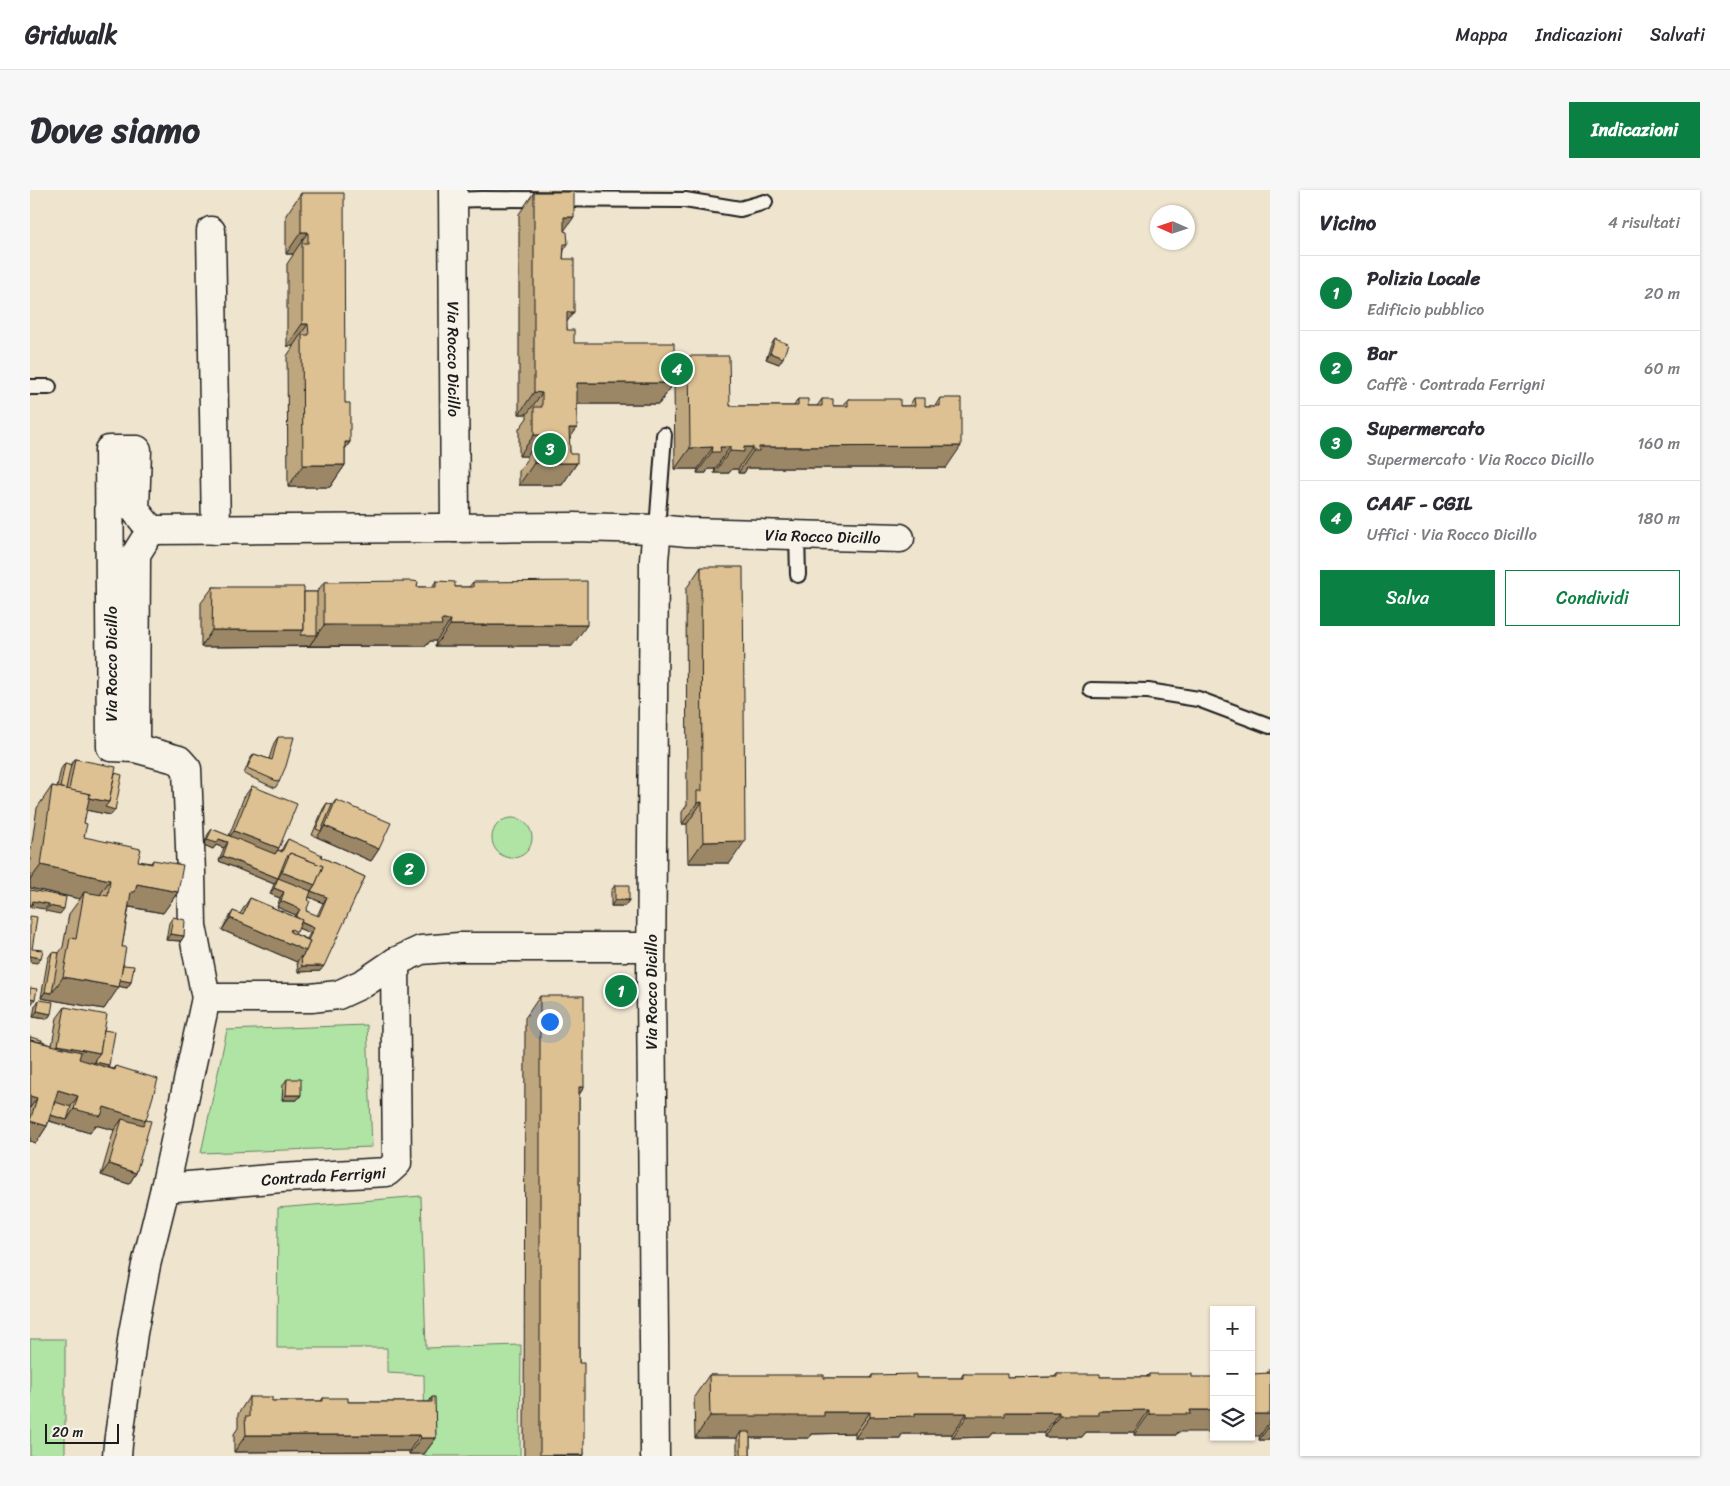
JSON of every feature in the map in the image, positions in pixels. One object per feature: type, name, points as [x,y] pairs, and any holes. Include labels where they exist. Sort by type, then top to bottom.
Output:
[{"type":"street","name":"Via Rocco Dicillo","points":[[453,195],[455,528]]},
{"type":"street","points":[[211,231],[216,530]]},
{"type":"street","name":"Via Rocco Dicillo","points":[[109,450],[137,450],[135,510],[151,530],[136,554],[135,748],[111,747],[109,450]]},
{"type":"street","name":"Via Rocco Dicillo","points":[[656,529],[654,560],[650,947],[656,1456]]},
{"type":"street","name":"Via Rocco Dicillo","points":[[151,530],[656,529],[687,532],[900,538]]},
{"type":"street","points":[[118,1456],[133,1333],[146,1264],[165,1188],[206,998],[192,926],[188,769],[179,760],[135,748]]},
{"type":"street","points":[[206,998],[311,998],[338,995],[364,983],[395,962],[421,950],[459,947],[650,947]]},
{"type":"street","name":"Contrada Ferrigni","points":[[165,1188],[281,1178],[388,1172],[397,1163],[395,962]]},
{"type":"lane","points":[[453,195],[481,199],[685,200],[740,208],[765,202]]},
{"type":"lane","points":[[30,387],[49,388]]},
{"type":"lane","points":[[656,529],[664,435]]},
{"type":"lane","points":[[797,535],[798,575]]},
{"type":"lane","points":[[1091,690],[1148,691],[1198,699],[1270,726]]},
{"type":"green space","points":[[512,818],[526,824],[532,838],[526,852],[512,858],[498,852],[492,838],[498,824]]},
{"type":"green space","points":[[367,1025],[372,1147],[201,1153],[227,1030]]},
{"type":"green space","points":[[421,1196],[426,1348],[521,1345],[520,1456],[425,1456],[424,1375],[387,1373],[387,1348],[277,1348],[278,1208]]},
{"type":"green space","points":[[30,1339],[65,1339],[65,1456],[30,1456]]},
{"type":"building","points":[[534,192],[574,192],[574,217],[564,217],[564,231],[567,232],[568,244],[564,244],[563,259],[574,259],[574,312],[567,312],[567,330],[574,330],[574,343],[674,343],[674,383],[577,383],[577,428],[569,428],[570,454],[577,454],[577,463],[534,463],[534,449],[542,449],[542,435],[534,435],[534,407],[542,407],[542,393],[534,392]]},
{"type":"building","points":[[301,193],[344,193],[345,403],[350,403],[350,442],[345,442],[345,465],[303,465],[302,335],[309,335],[308,324],[302,324],[302,243],[308,243],[308,232],[301,232]]},
{"type":"building","points":[[775,339],[788,344],[783,358],[770,353]]},
{"type":"building","points":[[689,356],[729,356],[730,406],[798,406],[798,399],[808,399],[808,406],[822,406],[822,399],[833,399],[833,406],[848,406],[848,399],[900,399],[900,406],[915,406],[914,398],[925,398],[925,406],[940,406],[940,398],[961,398],[961,446],[759,447],[759,451],[753,451],[753,447],[744,447],[744,452],[730,451],[730,447],[720,447],[721,452],[712,452],[713,447],[690,448]]},
{"type":"building","points":[[701,567],[743,567],[745,841],[703,842],[702,802],[697,803],[697,791],[702,791]]},
{"type":"building","points":[[436,581],[455,582],[455,587],[473,587],[473,582],[587,581],[587,625],[450,625],[451,620],[441,620],[442,625],[324,625],[324,582],[418,582],[417,587],[436,587]]},
{"type":"building","points":[[213,587],[304,587],[304,630],[212,630]]},
{"type":"building","points":[[304,592],[317,592],[317,635],[300,635],[304,630]]},
{"type":"building","points":[[278,737],[294,737],[286,766],[279,782],[247,768],[254,754],[272,760]]},
{"type":"building","points":[[75,759],[116,767],[109,802],[89,798],[90,794],[69,790]]},
{"type":"building","points":[[65,763],[71,765],[66,789],[60,788]]},
{"type":"building","points":[[115,773],[122,775],[115,810],[105,807],[109,802]]},
{"type":"building","points":[[52,786],[90,794],[84,823],[87,824],[84,837],[141,849],[138,861],[152,864],[153,860],[183,865],[178,892],[137,884],[135,892],[131,892],[122,947],[126,947],[119,987],[63,977],[70,938],[76,939],[84,892],[108,896],[110,880],[41,865]]},
{"type":"building","points":[[252,786],[297,804],[279,848],[234,831]]},
{"type":"building","points":[[336,800],[391,823],[379,849],[325,826]]},
{"type":"building","points":[[327,803],[332,805],[321,831],[316,829]]},
{"type":"building","points":[[212,829],[275,854],[278,850],[282,852],[288,839],[322,855],[321,857],[365,877],[324,966],[302,966],[301,958],[306,951],[310,941],[308,940],[314,928],[301,922],[302,920],[296,917],[300,909],[281,901],[284,892],[274,888],[278,878],[223,856],[228,842],[219,839],[217,843],[207,840]],"holes":[[[290,853],[323,866],[311,891],[278,878]],[[311,891],[327,897],[319,916],[306,911]]]},
{"type":"building","points":[[290,853],[323,866],[315,885],[282,872]]},
{"type":"building","points":[[615,885],[629,885],[629,900],[615,900]]},
{"type":"building","points":[[30,890],[66,897],[64,909],[33,901],[32,905],[30,904]]},
{"type":"building","points":[[250,898],[302,920],[297,932],[291,929],[290,932],[310,941],[306,951],[230,918],[233,911],[243,915]]},
{"type":"building","points":[[30,916],[37,917],[32,949],[43,950],[41,958],[30,956]]},
{"type":"building","points":[[173,917],[185,920],[184,936],[170,934]]},
{"type":"building","points":[[52,952],[59,953],[52,993],[45,992]]},
{"type":"building","points":[[123,965],[134,966],[131,982],[120,980]]},
{"type":"building","points":[[621,981],[629,981],[629,990],[620,989]]},
{"type":"building","points":[[30,988],[37,989],[35,999],[30,998]]},
{"type":"building","points":[[540,996],[584,996],[584,1087],[579,1087],[579,1363],[584,1363],[584,1455],[540,1455]]},
{"type":"building","points":[[39,1000],[53,1002],[51,1014],[37,1011]]},
{"type":"building","points":[[65,1007],[107,1015],[100,1053],[58,1045]]},
{"type":"building","points":[[104,1030],[115,1032],[109,1065],[95,1062],[100,1053]]},
{"type":"building","points":[[30,1037],[42,1040],[42,1042],[30,1040]]},
{"type":"building","points":[[30,1040],[81,1052],[79,1059],[115,1070],[116,1066],[158,1079],[146,1120],[104,1107],[101,1116],[74,1109],[78,1096],[58,1090],[47,1126],[30,1121],[37,1098],[30,1096]]},
{"type":"building","points":[[287,1079],[301,1079],[301,1095],[286,1095]]},
{"type":"building","points":[[55,1102],[71,1107],[67,1120],[51,1115]]},
{"type":"building","points":[[122,1119],[143,1125],[146,1120],[151,1121],[136,1173],[109,1164]]},
{"type":"building","points":[[1270,1373],[1270,1414],[1255,1414],[1255,1374]]},
{"type":"building","points":[[916,1374],[916,1378],[963,1378],[963,1374],[1008,1374],[1008,1378],[1057,1377],[1057,1374],[1100,1374],[1100,1377],[1149,1377],[1149,1374],[1192,1374],[1192,1377],[1210,1377],[1210,1410],[1190,1410],[1191,1414],[1149,1414],[1149,1410],[1098,1411],[1098,1415],[1059,1415],[1059,1412],[1005,1412],[1005,1416],[967,1416],[967,1413],[915,1413],[915,1416],[870,1417],[870,1412],[824,1412],[824,1416],[710,1416],[709,1375],[824,1375],[824,1378],[872,1378],[872,1375]]},
{"type":"building","points":[[249,1397],[272,1397],[272,1401],[323,1401],[323,1398],[348,1398],[348,1402],[432,1402],[432,1397],[435,1397],[436,1438],[421,1438],[420,1435],[246,1435],[245,1417],[249,1417]]},
{"type":"building","points":[[741,1432],[750,1432],[750,1456],[741,1456]]},
{"type":"place","name":"CAAF - CGIL","points":[[677,369]]},
{"type":"place","name":"Supermercato","points":[[550,449]]},
{"type":"place","name":"Bar","points":[[409,869]]},
{"type":"place","name":"Polizia Locale","points":[[621,991]]}]
